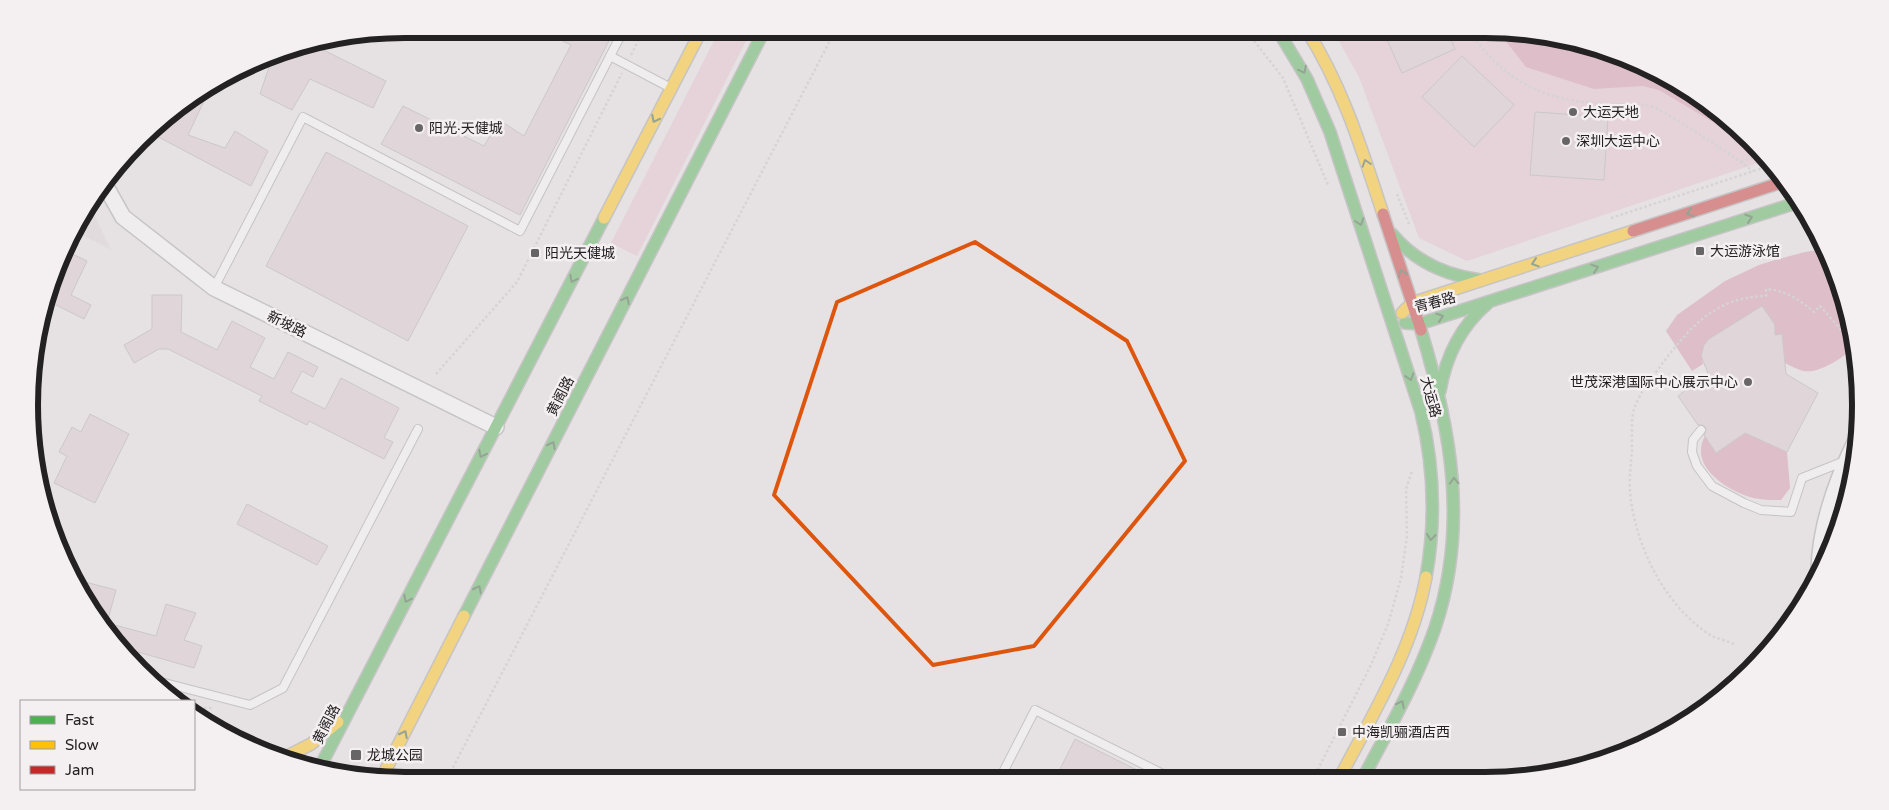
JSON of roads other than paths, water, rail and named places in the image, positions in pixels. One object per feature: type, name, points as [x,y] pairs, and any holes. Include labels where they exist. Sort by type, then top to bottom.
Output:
[{"type":"street","name":"黄阁路","points":[[322,763],[697,38]]},
{"type":"street","name":"黄阁路","points":[[385,772],[760,38]]},
{"type":"street","name":"大运路","points":[[1283,38],[1301,65],[1336,149],[1412,382],[1428,449],[1432,529],[1427,571],[1420,604],[1408,640],[1342,772]]},
{"type":"street","name":"大运路","points":[[1311,38],[1331,70],[1346,106],[1412,302],[1440,394],[1454,475],[1455,520],[1452,563],[1442,606],[1428,648],[1411,686],[1366,772]]},
{"type":"street","name":"青春路","points":[[1392,322],[1412,302],[1778,184]]},
{"type":"street","name":"新坡路","points":[[108,188],[123,217],[214,288],[496,427]]},
{"type":"street","name":"青春路","points":[[1392,322],[1419,324],[1792,204]]},
{"type":"street","points":[[1387,226],[1406,251],[1420,261],[1450,274],[1467,279],[1482,280]]},
{"type":"street","points":[[1440,394],[1446,366],[1456,343],[1470,320],[1490,302]]},
{"type":"street","points":[[1819,558],[1831,498],[1847,456]]},
{"type":"street","points":[[292,755],[327,734],[349,712]]},
{"type":"lane","points":[[214,288],[303,116],[520,231],[619,38]]},
{"type":"lane","points":[[610,56],[671,88]]},
{"type":"lane","points":[[166,683],[250,705],[283,688],[418,429]]},
{"type":"lane","points":[[1701,430],[1693,440],[1692,452],[1697,466],[1712,486],[1761,510],[1791,512],[1802,478],[1845,461]]},
{"type":"lane","points":[[1003,772],[1035,710],[1159,772]]},
{"type":"place","name":"大运天地","points":[[1573,112]]},
{"type":"place","name":"阳光·天健城","points":[[419,128]]},
{"type":"place","name":"深圳大运中心","points":[[1566,141]]},
{"type":"place","name":"大运游泳馆","points":[[1700,251]]},
{"type":"place","name":"阳光天健城","points":[[535,253]]},
{"type":"place","name":"世茂深港国际中心展示中心","points":[[1748,382]]},
{"type":"place","name":"中海凯骊酒店西","points":[[1342,732]]},
{"type":"place","name":"龙城公园","points":[[356,755]]}]
